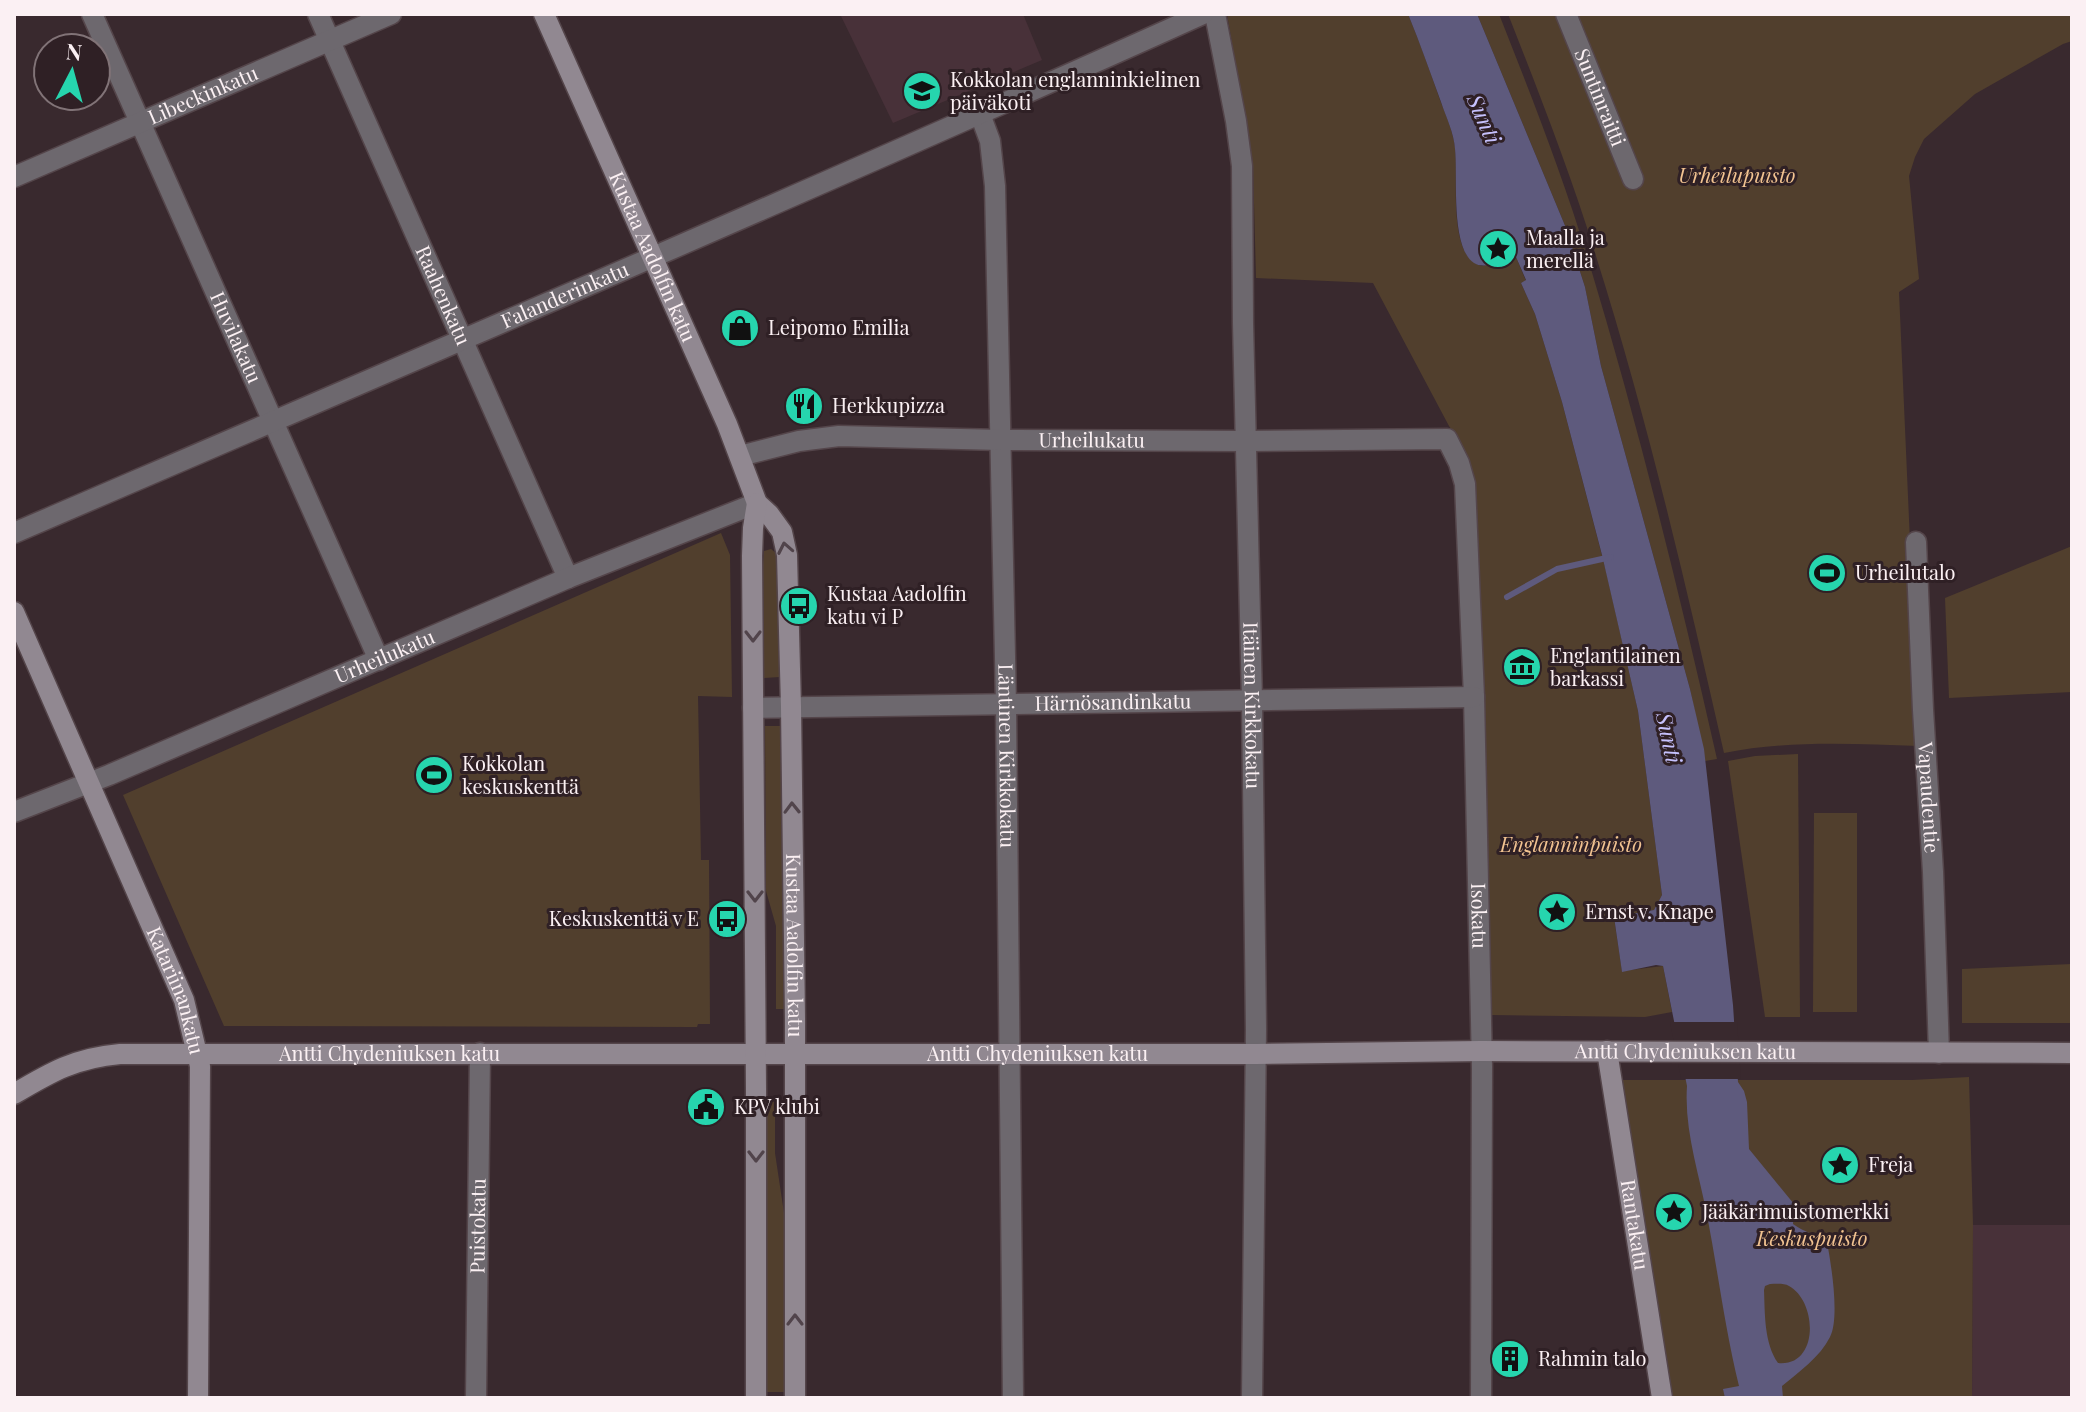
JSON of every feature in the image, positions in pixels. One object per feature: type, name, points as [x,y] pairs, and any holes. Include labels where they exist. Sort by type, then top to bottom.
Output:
[{"type":"main road","name":"Kustaa Aadolfin katu","points":[[544,14],[653,256],[740,456],[757,503],[782,532],[787,555],[795,1054],[795,1398]]},
{"type":"main road","name":"Kustaa Aadolfin katu","points":[[756,1398],[752,556],[757,503]]},
{"type":"main road","name":"Katariinankatu","points":[[14,612],[184,1000],[200,1066],[198,1398]]},
{"type":"main road","name":"Rantakatu","points":[[1607,1051],[1662,1398]]},
{"type":"main road","name":"Antti Chydeniuksen katu","points":[[14,1094],[80,1060],[120,1054],[2072,1053]]},
{"type":"street","name":"Huvilakatu","points":[[92,14],[379,660]]},
{"type":"street","name":"Raahenkatu","points":[[318,14],[568,578]]},
{"type":"street","name":"Libeckinkatu","points":[[14,177],[391,14]]},
{"type":"street","name":"Falanderinkatu","points":[[14,533],[980,114],[1203,14]]},
{"type":"street","name":"Itäinen Kirkkokatu","points":[[1215,14],[1242,166],[1256,1054],[1252,1398]]},
{"type":"street","name":"Suntinraitti","points":[[1566,14],[1633,179]]},
{"type":"street","name":"Läntinen Kirkkokatu","points":[[980,114],[990,141],[995,186],[1006,704],[1013,1398]]},
{"type":"street","name":"Urheilukatu","points":[[740,456],[799,441],[839,436],[1001,440],[1447,439]]},
{"type":"street","name":"Isokatu","points":[[1447,439],[1465,484],[1474,697],[1481,1051],[1481,1398]]},
{"type":"street","name":"Urheilukatu","points":[[14,812],[89,783],[568,578],[757,503]]},
{"type":"street","name":"Vapaudentie","points":[[1916,542],[1939,1053]]},
{"type":"street","name":"Härnösandinkatu","points":[[753,708],[1474,697]]},
{"type":"street","name":"Puistokatu","points":[[476,1398],[480,1053]]},
{"type":"shaded area","name":"Kokkolan englanninkielinen päiväkoti","points":[[840,14],[1023,14],[1042,60],[893,123]]},
{"type":"shaded area","points":[[1973,1225],[2072,1225],[2072,1398],[1972,1398]]},
{"type":"green space","name":"Englanninpuisto","points":[[1227,14],[1408,14],[1453,135],[1456,214],[1463,248],[1471,259],[1482,266],[1516,257],[1526,281],[1521,283],[1535,314],[1562,402],[1638,711],[1662,895],[1654,910],[1614,918],[1622,971],[1663,966],[1672,1012],[1645,1017],[1491,1015],[1458,439],[1373,283],[1256,278],[1253,164]]},
{"type":"green space","points":[[1477,14],[1499,14],[1578,228],[1641,445],[1717,759],[1705,761],[1690,689],[1601,366],[1585,287],[1566,228]]},
{"type":"green space","name":"Urheilupuisto","points":[[1508,14],[2072,14],[2072,41],[1975,94],[1924,139],[1909,176],[1919,279],[1899,292],[1919,746],[1797,745],[1724,753],[1665,502],[1614,315],[1565,163]]},
{"type":"green space","name":"Kokkolan keskuskenttä","points":[[721,533],[730,555],[732,697],[698,696],[701,860],[709,860],[710,1024],[698,1024],[697,1027],[224,1026],[123,795]]},
{"type":"green space","points":[[2072,546],[2072,692],[1949,698],[1945,598]]},
{"type":"green space","points":[[771,549],[777,554],[779,564],[780,677],[764,678],[763,564],[764,551]]},
{"type":"green space","points":[[765,726],[781,726],[784,1009],[776,1009],[776,926],[766,891]]},
{"type":"green space","points":[[1798,754],[1800,1017],[1765,1017],[1728,761]]},
{"type":"green space","points":[[1814,813],[1857,813],[1857,1012],[1813,1012]]},
{"type":"green space","points":[[2072,964],[2072,1023],[1962,1023],[1962,969]]},
{"type":"green space","name":"Keskuspuisto","points":[[1969,1077],[1973,1225],[1972,1398],[1670,1398],[1621,1080],[1912,1080]]},
{"type":"green space","points":[[767,1096],[775,1096],[775,1153],[784,1213],[784,1392],[767,1392]]},
{"type":"water","name":"Sunti","points":[[1408,14],[1477,14],[1566,228],[1585,287],[1601,366],[1704,749],[1733,1005],[1738,1082],[1747,1102],[1749,1149],[1794,1204],[1793,1224],[1827,1242],[1829,1251],[1834,1290],[1833,1328],[1821,1351],[1782,1386],[1783,1398],[1725,1398],[1723,1389],[1739,1386],[1690,1135],[1687,1086],[1663,966],[1622,972],[1614,917],[1654,910],[1662,895],[1638,711],[1562,402],[1535,314],[1521,283],[1526,280],[1516,257],[1478,265],[1466,255],[1458,227],[1453,137]],"holes":[[[1787,1285],[1799,1294],[1809,1318],[1807,1345],[1801,1355],[1791,1361],[1778,1363],[1768,1337],[1764,1290],[1765,1286]]]},
{"type":"pier","points":[[1670,1022],[1737,1022],[1741,1079],[1681,1079]]},
{"type":"waterway","points":[[1507,597],[1557,569],[1611,557]]},
{"type":"place","name":"Kokkolan englanninkielinen päiväkoti","points":[[922,91]]},
{"type":"place","name":"Maalla ja merellä","points":[[1498,249]]},
{"type":"place","name":"Leipomo Emilia","points":[[740,328]]},
{"type":"place","name":"Herkkupizza","points":[[804,406]]},
{"type":"place","name":"Urheilutalo","points":[[1827,573]]},
{"type":"place","name":"Kustaa Aadolfin katu vi P","points":[[799,606]]},
{"type":"place","name":"Englantilainen barkassi","points":[[1522,667]]},
{"type":"place","name":"Kokkolan keskuskenttä","points":[[434,775]]},
{"type":"place","name":"Ernst v. Knape","points":[[1557,912]]},
{"type":"place","name":"Keskuskenttä v E","points":[[727,919]]},
{"type":"place","name":"KPV klubi","points":[[706,1107]]},
{"type":"place","name":"Freja","points":[[1840,1165]]},
{"type":"place","name":"Jääkärimuistomerkki","points":[[1674,1212]]},
{"type":"place","name":"Rahmin talo","points":[[1510,1359]]}]
